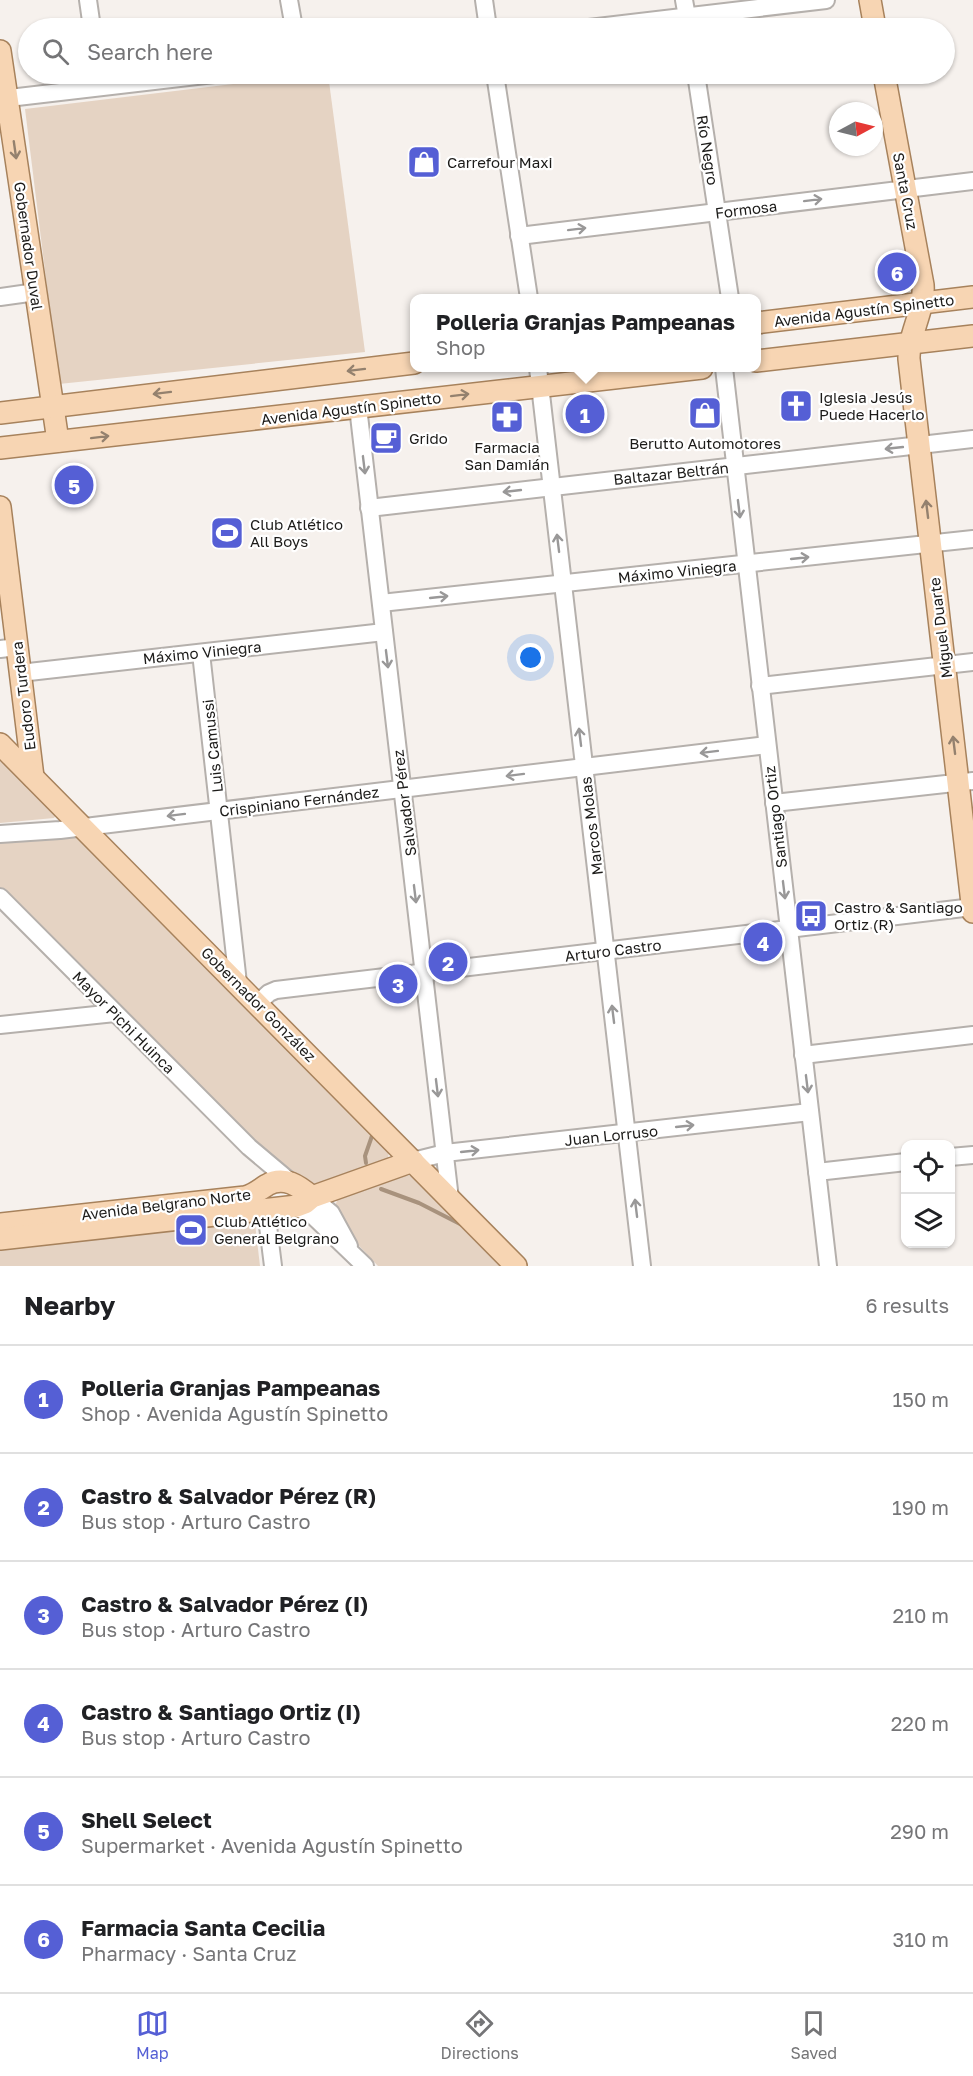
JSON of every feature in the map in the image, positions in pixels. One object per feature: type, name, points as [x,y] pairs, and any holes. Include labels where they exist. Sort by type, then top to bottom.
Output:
[{"type":"main road","points":[[870,0],[873,18]]},
{"type":"main road","name":"Gobernador Duval","points":[[0,51],[4,99],[58,441]]},
{"type":"main road","name":"Santa Cruz","points":[[886,84],[923,285],[922,303],[910,344]]},
{"type":"main road","name":"Avenida Agustín Spinetto","points":[[761,322],[973,297]]},
{"type":"main road","points":[[761,360],[973,336]]},
{"type":"main road","name":"Miguel Duarte","points":[[910,344],[909,359],[945,665],[966,782],[973,912]]},
{"type":"main road","points":[[0,412],[410,363]]},
{"type":"main road","name":"Avenida Agustín Spinetto","points":[[0,448],[358,407],[538,377],[629,372]]},
{"type":"main road","name":"Eudoro Turdera","points":[[0,507],[8,648],[20,673],[33,777]]},
{"type":"main road","name":"Gobernador González","points":[[0,744],[516,1266]]},
{"type":"main road","name":"Avenida Belgrano Norte","points":[[0,1224],[241,1197],[263,1196],[303,1202],[412,1161]]},
{"type":"main road","name":"Avenida Belgrano Norte","points":[[0,1239],[263,1196],[280,1181],[294,1184]]},
{"type":"main road","name":"Mayor Pichi Huinca","points":[[294,1184],[303,1202]]},
{"type":"street","points":[[88,0],[91,18]]},
{"type":"street","points":[[289,0],[292,18]]},
{"type":"street","points":[[484,0],[487,18]]},
{"type":"street","points":[[664,18],[826,0]]},
{"type":"street","points":[[4,99],[80,84]]},
{"type":"street","points":[[496,84],[528,294]]},
{"type":"street","name":"Río Negro","points":[[698,84],[729,294]]},
{"type":"street","name":"Formosa","points":[[519,236],[973,181]]},
{"type":"street","points":[[0,297],[36,292]]},
{"type":"street","name":"Santiago Ortiz","points":[[724,372],[828,1266]]},
{"type":"street","name":"Marcos Molas","points":[[538,377],[642,1266]]},
{"type":"street","name":"Salvador Pérez","points":[[358,407],[450,1199]]},
{"type":"street","name":"Baltazar Beltrán","points":[[369,508],[973,439]]},
{"type":"street","name":"Máximo Viniegra","points":[[381,603],[973,539]]},
{"type":"street","name":"Máximo Viniegra","points":[[20,673],[384,632]]},
{"type":"street","name":"Luis Camussi","points":[[201,652],[238,983]]},
{"type":"street","points":[[760,686],[973,662]]},
{"type":"street","name":"Crispiniano Fernández","points":[[0,834],[60,830],[767,745]]},
{"type":"street","points":[[774,803],[966,782]]},
{"type":"street","name":"Crispiniano Fernández","points":[[0,826],[61,822],[80,827]]},
{"type":"street","name":"Mayor Pichi Huinca","points":[[0,897],[249,1147],[294,1184]]},
{"type":"street","name":"Arturo Castro","points":[[258,1003],[276,990],[973,907]]},
{"type":"street","points":[[0,1025],[115,1012]]},
{"type":"street","points":[[803,1055],[973,1035]]},
{"type":"street","name":"Juan Lorruso","points":[[412,1161],[445,1153],[810,1112]]},
{"type":"street","name":"Mayor Pichi Huinca","points":[[249,1147],[267,1174],[263,1196],[273,1266]]},
{"type":"street","points":[[955,1157],[973,1155]]},
{"type":"street","points":[[817,1172],[901,1163]]},
{"type":"street","name":"Mayor Pichi Huinca","points":[[303,1202],[331,1213],[359,1260]]},
{"type":"shaded area","points":[[233,84],[329,84],[365,352],[59,384],[25,109]]},
{"type":"shaded area","points":[[0,755],[56,815],[54,818],[0,823]]},
{"type":"shaded area","points":[[76,833],[389,1151],[388,1159],[311,1187],[273,1162],[0,887],[0,837]]},
{"type":"shaded area","points":[[402,1175],[413,1176],[505,1266],[378,1266],[350,1236],[335,1206],[338,1198]]},
{"type":"shaded area","name":"Club Atlético General Belgrano","points":[[254,1215],[260,1266],[0,1266],[0,1244]]},
{"type":"waterway","points":[[366,1163],[365,1156],[373,1133]]},
{"type":"waterway","points":[[381,1189],[419,1203],[462,1225]]},
{"type":"place","name":"Carrefour Maxi","points":[[424,162]]},
{"type":"place","name":"Farmacia Santa Cecilia","points":[[897,272]]},
{"type":"place","name":"Iglesia Jesús Puede Hacerlo","points":[[796,406]]},
{"type":"place","name":"Berutto Automotores","points":[[705,413]]},
{"type":"place","name":"Polleria Granjas Pampeanas","points":[[585,414]]},
{"type":"place","name":"Farmacia San Damián","points":[[507,417]]},
{"type":"place","name":"Grido","points":[[386,438]]},
{"type":"place","name":"Shell Select","points":[[74,485]]},
{"type":"place","name":"Club Atlético All Boys","points":[[227,533]]},
{"type":"place","name":"Castro & Santiago Ortiz (R)","points":[[811,916]]},
{"type":"place","name":"Castro & Santiago Ortiz (I)","points":[[763,942]]},
{"type":"place","name":"Castro & Salvador Pérez (R)","points":[[448,962]]},
{"type":"place","name":"Castro & Salvador Pérez (I)","points":[[398,984]]},
{"type":"place","name":"Club Atlético General Belgrano","points":[[191,1230]]}]
